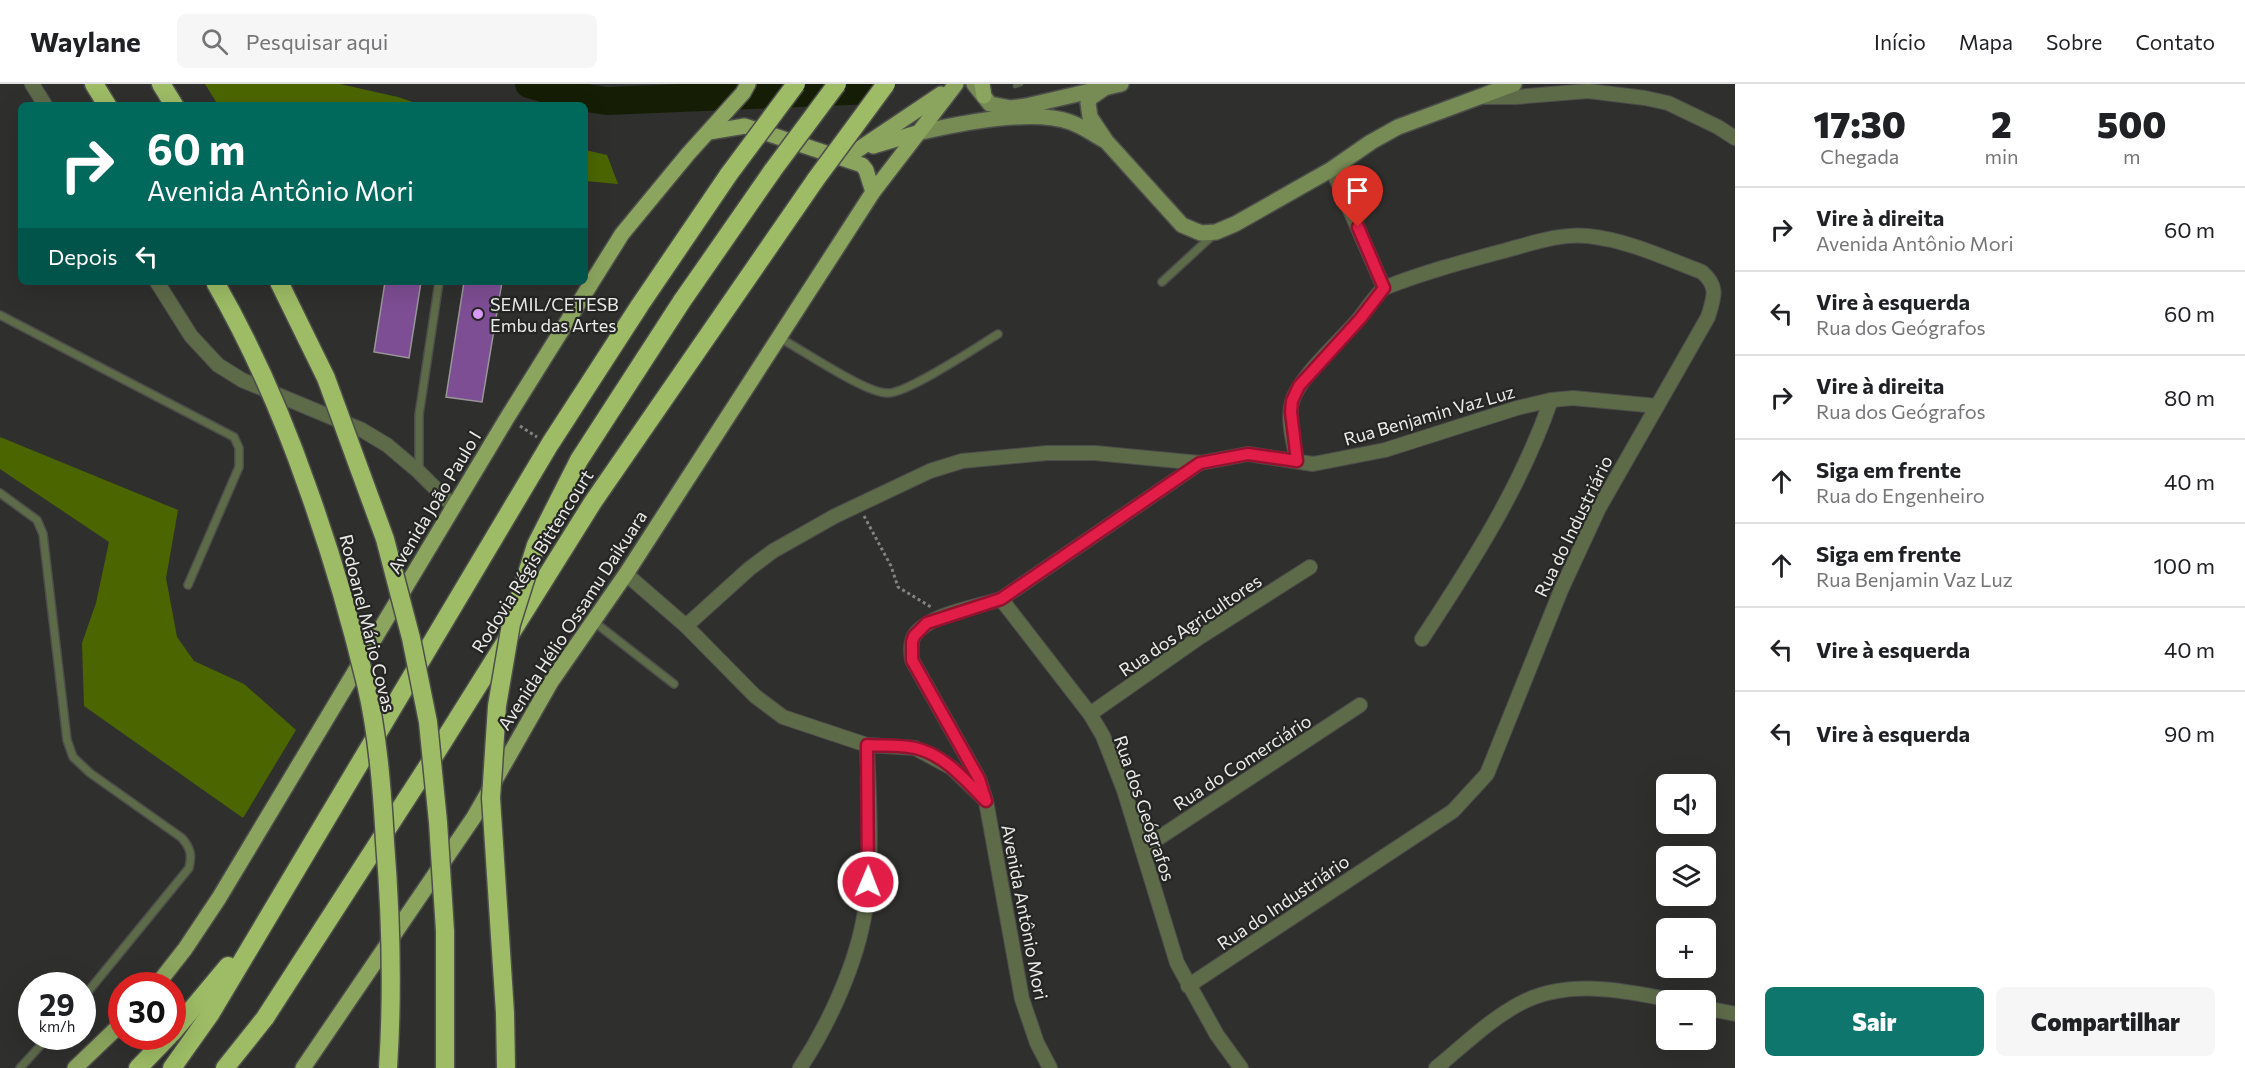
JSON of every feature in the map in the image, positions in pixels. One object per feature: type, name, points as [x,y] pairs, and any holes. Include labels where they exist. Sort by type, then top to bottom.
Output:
[{"type":"highway","points":[[94,84],[105,102]]},
{"type":"highway","points":[[161,84],[172,102]]},
{"type":"highway","points":[[172,1068],[211,1013],[550,444],[729,174],[796,84]]},
{"type":"highway","points":[[506,1068],[505,1013],[491,798],[497,706],[511,624],[536,545],[579,460],[682,301],[773,170],[837,84]]},
{"type":"highway","name":"Rodovia Régis Bittencourt","points":[[225,1068],[265,1018],[438,751],[593,502],[816,179],[886,84]]},
{"type":"highway","name":"Rodoanel Mário Covas","points":[[217,285],[260,366],[296,455],[333,561],[366,686],[382,790],[391,922],[392,1010],[388,1068]]},
{"type":"highway","name":"Rodoanel Mário Covas","points":[[280,285],[326,378],[386,538],[411,638],[428,722],[438,822],[445,931],[446,1068]]},
{"type":"highway","points":[[186,1015],[268,915]]},
{"type":"highway","points":[[138,1068],[155,1050]]},
{"type":"main road","name":"Avenida João Paulo I","points":[[167,972],[219,898],[507,418],[622,234],[747,84]]},
{"type":"main road","points":[[856,152],[930,103],[954,84]]},
{"type":"main road","name":"Avenida Hélio Ossamu Daikuara","points":[[303,1068],[474,816],[551,682],[626,574],[873,192],[954,84]]},
{"type":"main road","points":[[980,88],[990,104],[1011,108],[1121,84]]},
{"type":"main road","points":[[1103,88],[1090,98],[1088,110],[1106,141],[1182,225],[1201,233],[1216,232],[1235,224],[1332,169],[1371,142],[1398,127],[1482,90],[1514,84]]},
{"type":"main road","points":[[732,104],[745,126]]},
{"type":"main road","points":[[836,158],[917,133],[996,120],[1047,117],[1071,123],[1106,141]]},
{"type":"main road","points":[[709,132],[745,126],[865,167],[873,192]]},
{"type":"main road","points":[[75,1068],[108,1036]]},
{"type":"street","points":[[32,84],[43,102]]},
{"type":"street","points":[[1482,90],[1516,97],[1586,88],[1668,103],[1718,127],[1735,138]]},
{"type":"street","points":[[1297,461],[1291,412],[1292,401],[1299,386],[1360,319],[1384,288],[1332,169]]},
{"type":"street","name":"Rua do Industriário","points":[[1188,987],[1453,811],[1486,774],[1561,590],[1594,518],[1708,317],[1714,288],[1710,279],[1702,272],[1622,242],[1572,235],[1551,238],[1484,256],[1384,288]]},
{"type":"street","points":[[160,285],[192,336],[218,365],[242,381],[362,430],[387,445],[419,472],[454,507]]},
{"type":"street","name":"Rua Benjamin Vaz Luz","points":[[686,626],[748,569],[773,551],[858,505],[930,471],[962,461],[1047,453],[1095,453],[1200,463],[1248,454],[1313,464],[1385,450],[1517,408],[1551,400],[1573,398],[1657,406]]},
{"type":"street","points":[[1422,639],[1492,529],[1530,456],[1551,400]]},
{"type":"street","points":[[986,801],[979,779],[912,660],[911,649],[914,636],[927,623],[1001,599],[1200,463]]},
{"type":"street","name":"Rua dos Agricultores","points":[[1090,714],[1200,637],[1310,567]]},
{"type":"street","points":[[626,574],[686,626],[755,696],[783,717],[867,745],[915,748],[934,756],[952,768],[986,801]]},
{"type":"street","name":"Rua dos Geógrafos","points":[[1001,599],[1090,714],[1103,736],[1124,790],[1167,936],[1188,987],[1217,1035],[1241,1068]]},
{"type":"street","name":"Rua do Comerciário","points":[[1142,849],[1360,705]]},
{"type":"street","points":[[801,1068],[840,991],[856,948],[865,913],[868,859],[867,745]]},
{"type":"street","name":"Avenida Antônio Mori","points":[[986,801],[1022,999],[1037,1043],[1050,1068]]},
{"type":"street","points":[[1436,1068],[1500,1017],[1521,1003],[1545,994],[1570,989],[1607,990],[1656,998]]},
{"type":"street","points":[[1716,1010],[1735,1014]]},
{"type":"lane","points":[[1162,282],[1216,232]]},
{"type":"lane","points":[[419,472],[419,415],[440,285]]},
{"type":"lane","points":[[0,315],[234,437],[237,442],[239,467],[188,585]]},
{"type":"lane","points":[[778,337],[858,383],[880,393],[888,393],[909,387],[998,334]]},
{"type":"lane","points":[[0,494],[37,520],[43,534],[67,740],[73,757],[90,773],[182,838],[190,848],[192,857],[189,868],[96,982]]},
{"type":"lane","points":[[593,621],[674,684]]},
{"type":"lane","points":[[20,1068],[37,1050]]},
{"type":"path","points":[[507,418],[541,439]]},
{"type":"path","points":[[858,505],[891,566],[898,586],[945,616]]},
{"type":"green space","points":[[205,84],[340,84],[412,102],[216,102]]},
{"type":"green space","points":[[588,151],[607,155],[618,184],[588,181]]},
{"type":"green space","points":[[0,437],[178,510],[166,578],[177,637],[194,661],[244,684],[296,730],[243,818],[84,706],[82,643],[96,603],[109,542],[0,469]]},
{"type":"building","points":[[385,285],[421,285],[409,358],[374,352]]},
{"type":"building","points":[[464,285],[502,285],[482,402],[446,397]]},
{"type":"waterway","points":[[529,84],[567,95],[607,101],[873,90]]},
{"type":"waterway","points":[[1015,86],[1021,84]]},
{"type":"place","name":"SEMIL/CETESB Embu das Artes","points":[[478,314]]},
{"type":"route","points":[[868,882],[867,745],[915,748],[934,756],[952,768],[986,801],[979,779],[912,660],[911,649],[914,636],[927,623],[1001,599],[1200,463],[1248,454],[1297,461],[1291,412],[1292,401],[1299,386],[1360,319],[1376,295],[1384,288],[1358,227]]}]
